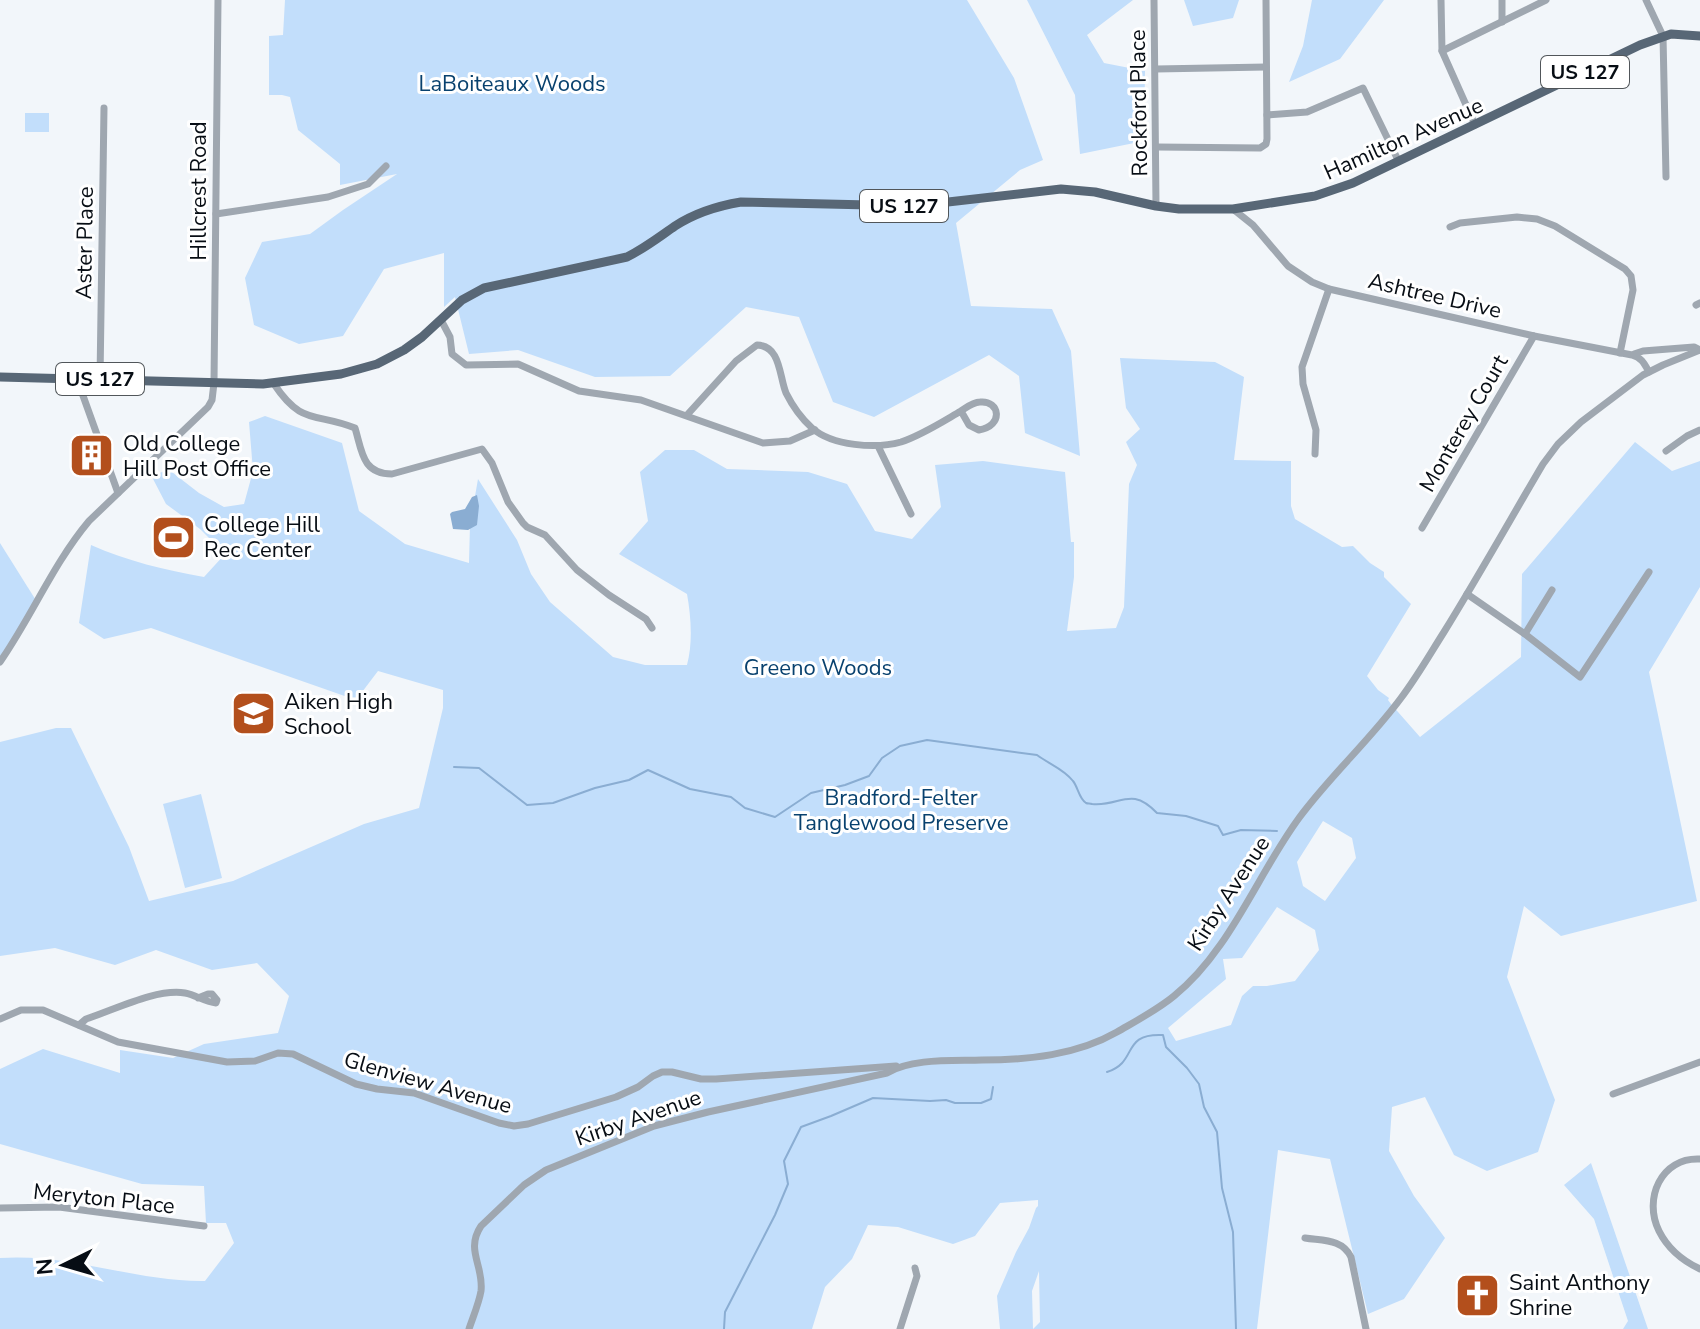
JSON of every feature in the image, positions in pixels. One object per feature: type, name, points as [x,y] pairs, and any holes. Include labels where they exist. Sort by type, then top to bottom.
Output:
[{"type":"main road","name":"Hamilton Avenue","points":[[0,377],[274,384],[341,374],[377,364],[404,350],[462,300],[484,288],[627,257],[699,213],[741,202],[913,206],[1061,189],[1095,192],[1179,209],[1233,209],[1315,196],[1353,183],[1640,45],[1663,36],[1700,36]]},
{"type":"street","name":"Hillcrest Road","points":[[214,383],[218,0]]},
{"type":"street","name":"Rockford Place","points":[[1154,0],[1156,206]]},
{"type":"street","points":[[1157,147],[1260,148],[1266,144],[1266,0]]},
{"type":"street","points":[[1441,0],[1442,51],[1475,125]]},
{"type":"street","points":[[1502,0],[1502,22]]},
{"type":"street","points":[[1442,51],[1546,0]]},
{"type":"street","points":[[1648,2],[1663,36],[1666,177]]},
{"type":"street","points":[[1156,69],[1266,67]]},
{"type":"street","points":[[1267,115],[1307,112],[1363,88],[1398,160]]},
{"type":"street","name":"Aster Place","points":[[100,379],[104,108]]},
{"type":"street","points":[[216,214],[328,197],[368,184],[386,166]]},
{"type":"street","points":[[1253,225],[1254,206]]},
{"type":"street","name":"Ashtree Drive","points":[[1233,209],[1253,225],[1288,266],[1329,289],[1632,355],[1643,351],[1694,347],[1700,350]]},
{"type":"street","points":[[1450,227],[1460,223],[1517,217],[1537,219],[1555,226],[1625,269],[1631,276],[1633,290],[1620,353]]},
{"type":"street","points":[[1315,454],[1316,430],[1302,369],[1329,289]]},
{"type":"street","points":[[441,320],[450,337],[452,354],[466,365],[518,364],[579,391],[641,400],[763,443],[790,441],[815,430]]},
{"type":"street","name":"Monterey Court","points":[[1422,528],[1534,336]]},
{"type":"street","points":[[687,415],[736,361],[753,347],[762,345],[774,352],[788,397],[815,430],[846,443],[878,446],[902,442],[975,402],[987,402],[993,407],[995,420],[992,426],[979,430],[969,425],[961,411]]},
{"type":"street","name":"Kirby Avenue","points":[[469,1329],[481,1287],[474,1247],[476,1235],[481,1226],[524,1185],[546,1170],[654,1126],[887,1073],[899,1066],[950,1060],[986,1061],[1079,1049],[1117,1032],[1175,996],[1205,965],[1228,934],[1298,819],[1400,699],[1558,444],[1581,422],[1649,372],[1700,350]]},
{"type":"street","points":[[1632,355],[1639,357],[1649,372]]},
{"type":"street","points":[[77,379],[118,493]]},
{"type":"street","points":[[0,662],[29,618],[65,552],[89,521],[208,407],[214,383]]},
{"type":"street","points":[[274,384],[300,413],[339,421],[355,428],[365,461],[382,474],[392,474],[482,449],[492,463],[508,502],[527,527],[545,535],[577,570],[646,619],[652,628]]},
{"type":"street","points":[[1666,451],[1700,430]]},
{"type":"street","points":[[878,446],[911,514]]},
{"type":"street","points":[[1467,594],[1580,677],[1649,572]]},
{"type":"street","points":[[1525,634],[1552,590]]},
{"type":"street","points":[[79,1025],[86,1019],[163,992],[186,993],[198,998]]},
{"type":"street","name":"Glenview Avenue","points":[[0,1019],[21,1010],[36,1009],[118,1042],[227,1062],[255,1061],[278,1053],[293,1054],[365,1087],[414,1093],[514,1126],[616,1097],[662,1072],[716,1079],[899,1066]]},
{"type":"street","points":[[1613,1094],[1700,1062]]},
{"type":"street","points":[[1700,1159],[1683,1160],[1668,1169],[1659,1182],[1653,1203],[1655,1222],[1666,1243],[1681,1258],[1700,1269]]},
{"type":"street","name":"Meryton Place","points":[[0,1208],[59,1207],[204,1226]]},
{"type":"street","points":[[1305,1238],[1340,1244],[1346,1248],[1351,1257],[1366,1329]]},
{"type":"street","points":[[900,1329],[917,1276],[915,1268]]},
{"type":"green space","name":"LaBoiteaux Woods","points":[[285,0],[967,0],[1014,78],[1043,160],[1020,170],[956,223],[971,306],[1052,309],[1071,351],[1080,456],[1025,433],[1019,376],[989,355],[874,417],[833,402],[799,317],[746,307],[670,376],[595,377],[518,350],[469,354],[455,297],[444,307],[444,253],[384,269],[343,336],[299,344],[254,325],[245,278],[262,242],[310,234],[397,174],[340,185],[340,164],[298,130],[290,97],[269,95],[269,36],[283,35]]},
{"type":"green space","points":[[1027,0],[1133,0],[1087,35],[1104,63],[1145,71],[1144,141],[1080,154],[1075,95]]},
{"type":"green space","points":[[1184,0],[1239,0],[1233,18],[1193,26]]},
{"type":"green space","points":[[1312,0],[1384,0],[1340,59],[1289,82],[1303,46]]},
{"type":"green space","points":[[25,113],[49,113],[49,132],[25,132]]},
{"type":"green space","points":[[1120,358],[1215,362],[1244,377],[1234,460],[1291,461],[1291,506],[1295,519],[1342,547],[1353,546],[1384,572],[1384,577],[1411,604],[1367,676],[1420,737],[1521,657],[1522,574],[1635,442],[1672,471],[1700,461],[1700,587],[1649,672],[1697,901],[1561,936],[1524,906],[1507,977],[1555,1100],[1538,1152],[1487,1171],[1454,1155],[1425,1097],[1392,1107],[1389,1151],[1414,1196],[1445,1238],[1404,1299],[1368,1314],[1330,1159],[1278,1150],[1257,1329],[1033,1329],[1000,1329],[997,1296],[1029,1228],[1038,1200],[1000,1203],[975,1236],[953,1244],[898,1227],[868,1225],[852,1259],[825,1287],[812,1329],[0,1329],[0,1258],[51,1260],[154,1277],[205,1281],[234,1243],[226,1223],[206,1223],[204,1186],[142,1184],[0,1144],[0,1069],[43,1049],[120,1073],[120,1050],[173,1058],[204,1044],[278,1033],[289,996],[257,963],[212,970],[156,950],[115,965],[55,948],[0,956],[0,742],[56,728],[71,728],[129,847],[149,901],[233,881],[364,824],[419,808],[443,708],[443,690],[378,671],[356,700],[151,628],[104,639],[79,623],[91,545],[146,564],[204,577],[225,554],[200,529],[166,504],[152,477],[168,469],[199,493],[224,507],[244,504],[253,471],[249,422],[265,416],[342,443],[359,511],[405,544],[469,563],[470,525],[478,479],[517,540],[531,574],[550,602],[613,657],[645,665],[687,665],[691,630],[687,594],[619,554],[648,521],[640,472],[665,450],[694,450],[727,469],[808,472],[847,484],[875,531],[912,539],[941,507],[935,465],[983,461],[1065,472],[1071,542],[1074,542],[1074,577],[1067,631],[1116,628],[1124,607],[1129,484],[1137,465],[1126,442],[1140,429],[1126,408]],"holes":[[[1323,821],[1352,838],[1356,858],[1325,901],[1303,886],[1297,862]],[[1277,907],[1315,930],[1319,950],[1295,981],[1253,986],[1242,996],[1231,1025],[1176,1041],[1168,1028],[1226,979],[1223,959],[1242,958]],[[1039,1271],[1040,1322],[1033,1329],[1032,1291]]]},
{"type":"green space","points":[[0,543],[37,602],[0,662]]},
{"type":"green space","points":[[201,794],[222,878],[185,888],[163,804]]},
{"type":"green space","points":[[1591,1163],[1648,1329],[1623,1329],[1628,1321],[1594,1219],[1564,1185]]},
{"type":"shaded area","points":[[477,495],[477,525],[468,530],[453,529],[450,514],[465,509],[472,497]]},
{"type":"waterway","points":[[454,767],[479,768],[527,805],[553,803],[629,780],[648,770],[690,789],[731,797],[745,808],[775,817],[811,793],[869,776],[882,758],[900,746],[927,740],[1037,755],[1069,777],[1087,803],[1140,800],[1157,813],[1186,816],[1218,826],[1223,835],[1241,830],[1277,831]]},
{"type":"waterway","points":[[1107,1072],[1123,1062],[1141,1039],[1163,1035],[1166,1047],[1199,1084],[1204,1107],[1217,1132],[1222,1188],[1233,1232],[1236,1329]]},
{"type":"waterway","points":[[724,1329],[725,1312],[788,1184],[784,1161],[801,1127],[873,1098],[981,1103],[991,1099],[993,1087]]},
{"type":"place","name":"Old College Hill Post Office","points":[[92,456]]},
{"type":"place","name":"College Hill Rec Center","points":[[173,537]]},
{"type":"place","name":"Aiken High School","points":[[253,714]]},
{"type":"place","name":"Saint Anthony Shrine","points":[[1478,1295]]},
{"type":"park label","name":"Greeno Woods","points":[[818,667]]},
{"type":"park label","name":"Bradford-Felter Tanglewood Preserve","points":[[901,810]]}]
